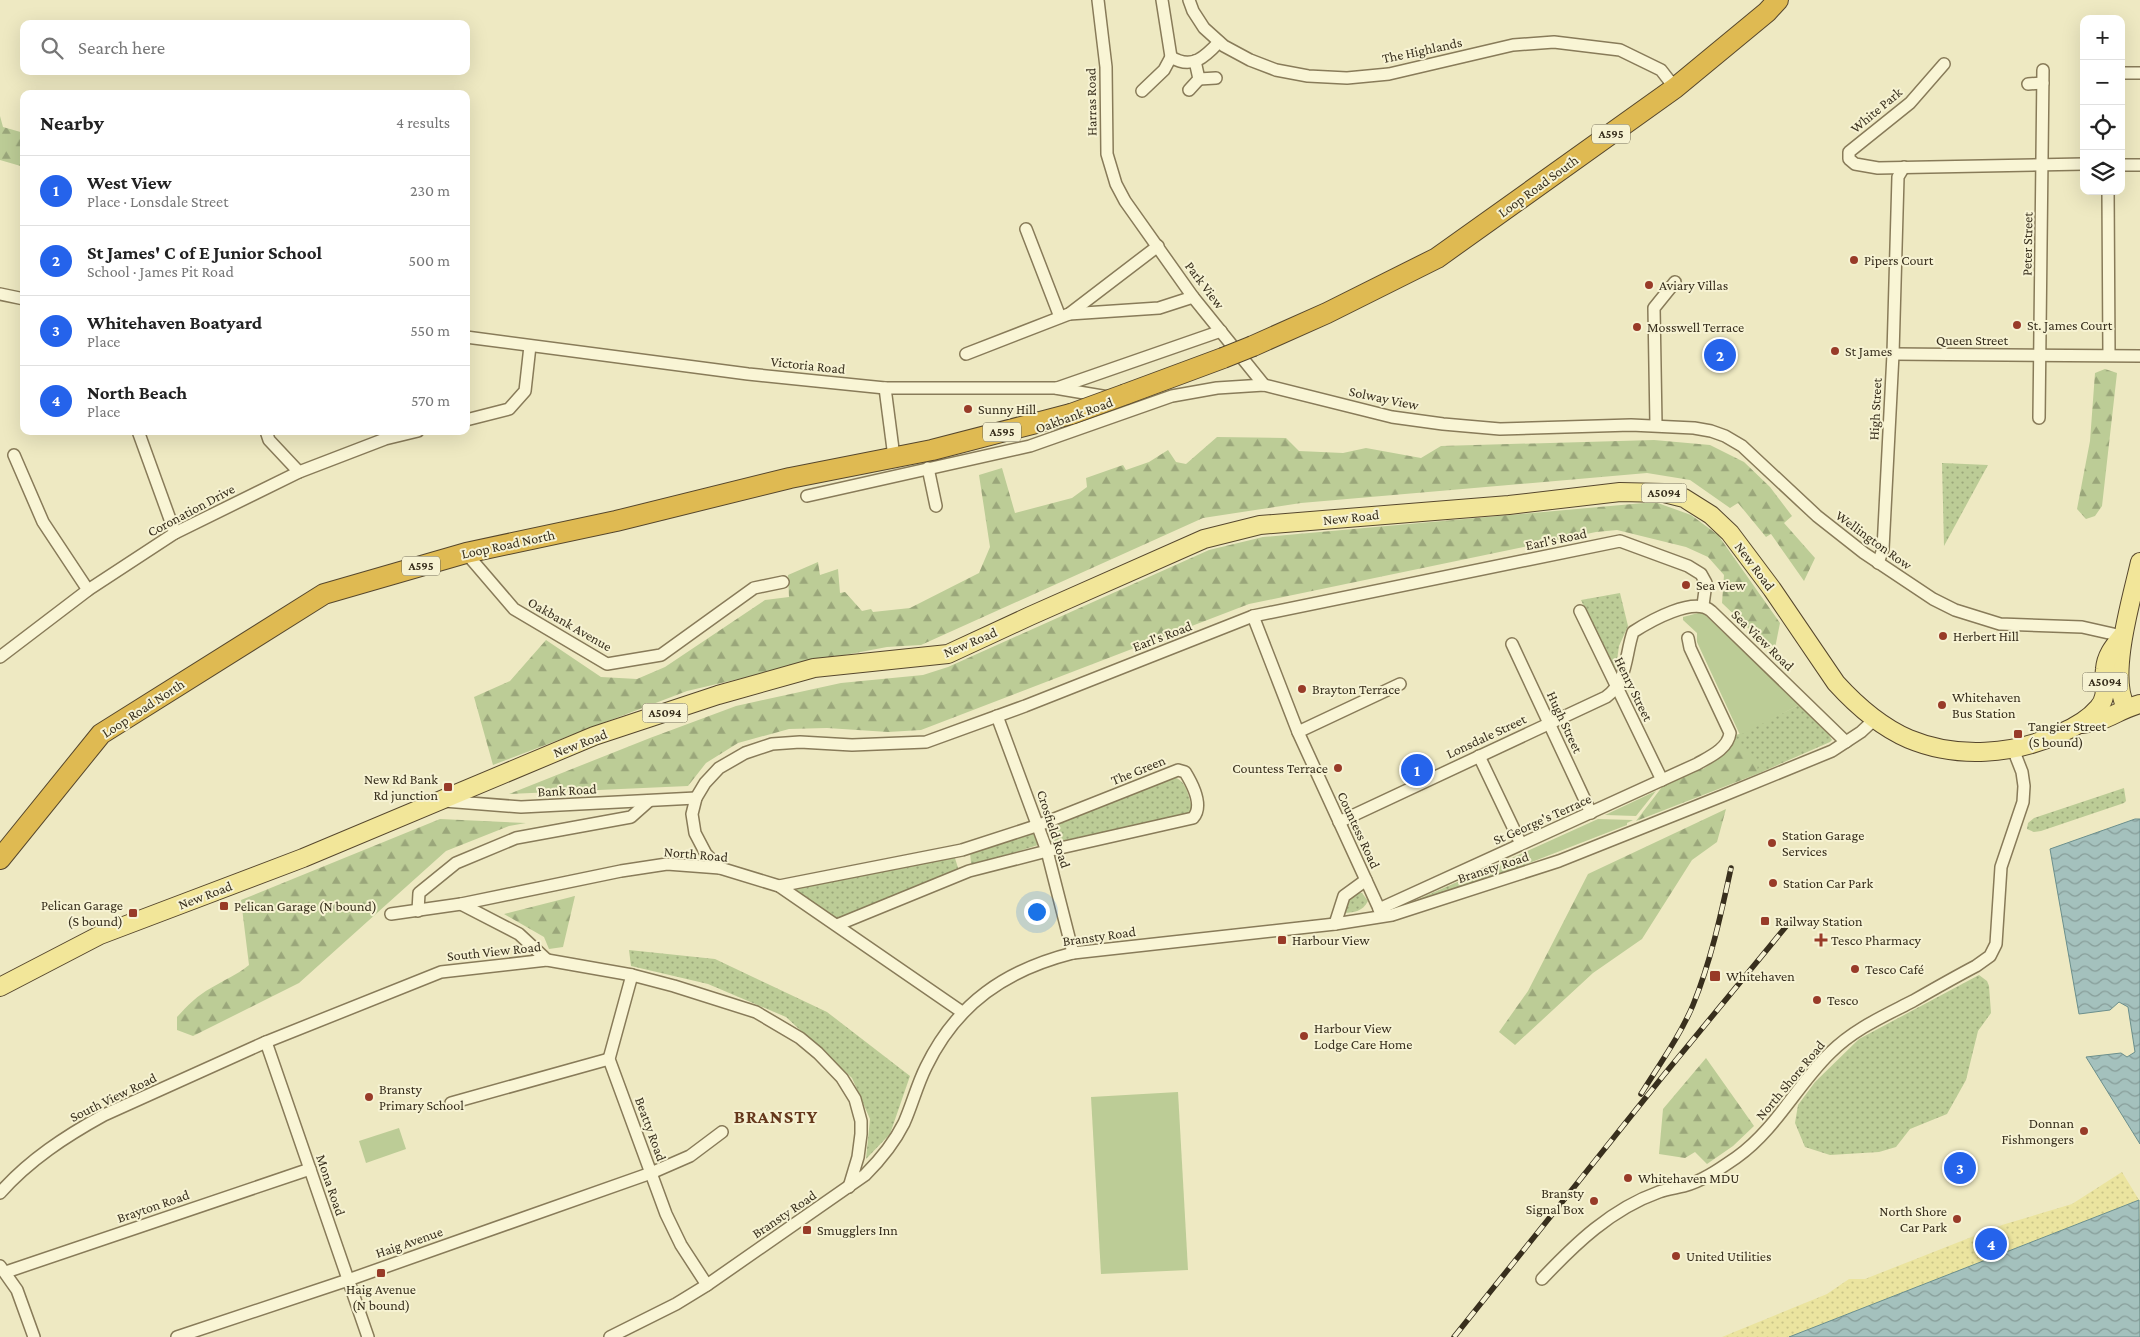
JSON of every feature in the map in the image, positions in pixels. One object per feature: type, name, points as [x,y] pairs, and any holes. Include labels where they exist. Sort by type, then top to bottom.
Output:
[{"type":"highway","name":"Loop Road South","points":[[930,459],[1071,414],[1223,358],[1327,313],[1437,258],[1676,88],[1767,12],[1778,0]]},
{"type":"highway","name":"Loop Road North","points":[[0,859],[101,734],[324,594],[466,553],[616,521],[790,478],[894,457],[930,459]]},
{"type":"main road","name":"New Road","points":[[0,987],[100,935],[303,858],[594,736],[718,695],[814,668],[917,659],[948,654],[1153,560],[1204,539],[1260,525],[1508,505],[1620,492],[1664,493],[1684,498],[1711,515],[1730,533],[1772,589],[1836,683],[1863,709],[1876,718]]},
{"type":"main road","name":"A5094","points":[[2133,706],[2122,699],[2120,682],[2122,636],[2140,562]]},
{"type":"main road","name":"A5094","points":[[1876,718],[1910,739],[1945,749],[1978,751],[2013,749],[2036,744],[2081,724],[2098,709],[2104,700],[2105,667],[2110,651],[2122,636]]},
{"type":"main road","name":"A5094","points":[[2104,700],[2133,706]]},
{"type":"main road","name":"A5094","points":[[2081,724],[2097,723],[2133,706]]},
{"type":"street","name":"Harras Road","points":[[1098,0],[1106,67],[1108,154],[1116,184],[1125,201]]},
{"type":"street","points":[[1142,91],[1164,70],[1171,56],[1162,0]]},
{"type":"street","name":"The Highlands","points":[[1189,0],[1193,12],[1204,28],[1219,42],[1250,60],[1276,70],[1308,76],[1347,78],[1388,74],[1513,45],[1554,42],[1620,50],[1662,70],[1676,88]]},
{"type":"street","points":[[1171,56],[1180,62],[1198,61],[1219,42]]},
{"type":"street","points":[[1195,61],[1199,79]]},
{"type":"street","name":"White Park","points":[[1904,167],[1878,168],[1855,164],[1849,159],[1849,152],[1910,103],[1944,64]]},
{"type":"street","name":"Peter Street","points":[[2039,418],[2043,70]]},
{"type":"street","points":[[2125,73],[2140,73]]},
{"type":"street","points":[[1189,90],[1199,79],[1216,78]]},
{"type":"street","points":[[2028,84],[2043,83]]},
{"type":"street","points":[[1904,167],[2080,164]]},
{"type":"street","points":[[2125,165],[2140,165]]},
{"type":"street","name":"High Street","points":[[1878,563],[1884,549],[1893,354],[1898,177],[1904,167]]},
{"type":"street","points":[[2108,195],[2109,355]]},
{"type":"street","name":"Park View","points":[[1125,201],[1193,297],[1264,384]]},
{"type":"street","points":[[1026,229],[1064,316]]},
{"type":"street","points":[[966,354],[1064,316],[1158,246]]},
{"type":"street","points":[[1656,425],[1654,308],[1674,282]]},
{"type":"street","points":[[0,294],[20,298]]},
{"type":"street","points":[[1064,316],[1159,308],[1193,297]]},
{"type":"street","points":[[1055,388],[1221,331]]},
{"type":"street","name":"Victoria Road","points":[[470,338],[723,371],[885,388],[1055,388],[1147,404]]},
{"type":"street","points":[[470,419],[509,409],[525,390],[530,346]]},
{"type":"street","name":"Queen Street","points":[[1893,354],[2140,356]]},
{"type":"street","name":"Oakbank Road","points":[[807,496],[930,459],[1030,446],[1172,396],[1217,388],[1264,384]]},
{"type":"street","name":"Solway View","points":[[1264,384],[1392,417],[1500,429],[1630,425]]},
{"type":"street","points":[[885,388],[894,457]]},
{"type":"street","name":"Wellington Row","points":[[1630,425],[1656,425],[1711,431],[1725,436],[1748,452],[1817,516],[1878,563],[1933,599],[1955,610],[2000,624],[2082,627],[2122,636]]},
{"type":"street","points":[[139,435],[175,533]]},
{"type":"street","points":[[267,435],[269,440],[299,472]]},
{"type":"street","name":"Coronation Drive","points":[[0,657],[88,590],[175,533],[299,472],[385,439],[402,435]]},
{"type":"street","points":[[14,455],[43,522],[88,590]]},
{"type":"street","points":[[930,459],[936,506]]},
{"type":"street","name":"Earl's Road","points":[[720,868],[706,854],[696,833],[692,814],[696,798],[705,783],[719,768],[745,753],[772,744],[800,742],[852,745],[926,742],[1254,616],[1620,541],[1639,546],[1688,566],[1701,574],[1706,584],[1703,605]]},
{"type":"street","name":"Oakbank Avenue","points":[[466,553],[514,609],[607,664],[661,655],[754,588],[783,582]]},
{"type":"street","points":[[1617,687],[1624,671],[1628,646],[1633,632],[1671,612],[1703,605]]},
{"type":"street","name":"Sea View Road","points":[[1703,605],[1846,742]]},
{"type":"street","name":"Henry Street","points":[[1580,611],[1662,780]]},
{"type":"street","name":"Countess Road","points":[[1254,616],[1298,732],[1380,913]]},
{"type":"street","name":"St George's Terrace","points":[[1380,913],[1521,844],[1696,764],[1727,743],[1730,733],[1690,648],[1688,638]]},
{"type":"street","name":"Hugh Street","points":[[1512,644],[1591,813]]},
{"type":"street","points":[[1298,732],[1400,684]]},
{"type":"street","name":"Lonsdale Street","points":[[1339,822],[1606,697],[1617,687]]},
{"type":"street","name":"Crosfield Road","points":[[997,716],[1039,826],[1073,953]]},
{"type":"street","name":"Bransty Road","points":[[610,1337],[676,1304],[707,1285],[849,1187],[882,1159],[904,1123],[926,1067],[936,1048],[962,1012],[984,993],[1009,977],[1050,959],[1073,953],[1335,924],[1380,913],[1559,861],[1832,751],[1876,718]]},
{"type":"street","name":"North Shore Road","points":[[1542,1279],[1576,1243],[1635,1202],[1660,1192],[1686,1186],[1713,1173],[1739,1156],[1779,1116],[1830,1053],[1850,1036],[1872,1021],[1976,966],[1990,956],[1996,944],[2001,867],[2023,802],[2024,786],[2022,772],[2013,749]]},
{"type":"street","points":[[1479,756],[1521,844]]},
{"type":"street","name":"The Green","points":[[779,886],[962,850],[1039,826],[1178,770],[1186,772],[1199,806],[1194,818],[1047,851],[969,871],[837,925]]},
{"type":"street","name":"Bank Road","points":[[440,801],[521,807],[696,798]]},
{"type":"street","points":[[418,911],[419,893],[456,863],[516,838],[631,817],[649,801]]},
{"type":"street","name":"North Road","points":[[391,914],[461,904],[621,871],[667,864],[720,868],[779,886],[962,1012]]},
{"type":"street","points":[[1335,924],[1344,896],[1366,880]]},
{"type":"street","points":[[461,904],[519,934],[547,960]]},
{"type":"street","name":"South View Road","points":[[0,1193],[14,1178],[40,1156],[79,1129],[104,1115],[266,1042],[441,972],[547,960],[632,975],[674,986],[756,1012],[800,1038],[818,1053],[850,1088],[855,1099],[861,1121],[858,1157],[849,1187]]},
{"type":"street","points":[[451,1103],[610,1060],[632,975]]},
{"type":"street","name":"Mona Road","points":[[266,1042],[368,1337]]},
{"type":"street","name":"Beatty Road","points":[[610,1060],[666,1214],[681,1245],[707,1285]]},
{"type":"street","name":"Haig Avenue","points":[[177,1337],[348,1280],[651,1173],[683,1160],[722,1132]]},
{"type":"street","name":"Brayton Road","points":[[3,1269],[310,1169]]},
{"type":"street","points":[[3,1269],[17,1290],[34,1337]]},
{"type":"green space","points":[[0,116],[3,127],[20,132],[20,166],[0,160]]},
{"type":"green space","points":[[2105,369],[2117,373],[2102,506],[2095,516],[2086,519],[2077,509],[2090,441],[2095,373]]},
{"type":"green space","points":[[1217,437],[1286,438],[1299,451],[1343,453],[1366,448],[1421,458],[1441,446],[1654,440],[1710,445],[1744,462],[1770,487],[1792,516],[1784,523],[1815,558],[1804,581],[1771,534],[1766,537],[1738,503],[1730,508],[1690,480],[1647,473],[1301,503],[1203,518],[921,645],[887,647],[829,658],[687,691],[493,765],[474,697],[510,681],[546,640],[601,677],[637,679],[665,667],[765,600],[789,597],[788,575],[818,562],[820,575],[838,569],[840,593],[845,592],[862,611],[871,609],[873,612],[910,608],[979,573],[990,547],[979,475],[1002,468],[1015,513],[1072,498],[1087,487],[1086,478],[1123,465],[1126,470],[1149,462],[1168,450],[1176,462],[1186,464]]},
{"type":"green space","points":[[1942,463],[1988,465],[1944,546]]},
{"type":"green space","points":[[1655,502],[1691,515],[1718,535],[1780,623],[1774,653],[1722,603],[1724,575],[1708,557],[1686,547],[1617,530],[1596,532],[1249,604],[921,730],[888,732],[827,728],[789,729],[738,743],[706,763],[688,786],[509,794],[736,706],[841,683],[923,675],[948,667],[1209,550],[1263,537]]},
{"type":"green space","points":[[1620,593],[1628,626],[1619,646],[1615,675],[1581,600]]},
{"type":"green space","points":[[1702,612],[1799,705],[1740,735],[1697,642],[1697,633],[1683,620],[1683,617]]},
{"type":"green space","points":[[1799,705],[1829,735],[1832,740],[1830,742],[1757,774],[1757,760],[1738,743],[1721,757],[1720,755],[1734,735],[1740,734]]},
{"type":"green space","points":[[1738,742],[1758,760],[1757,774],[1636,821],[1662,787],[1702,767],[1703,769]]},
{"type":"green space","points":[[1173,777],[1181,781],[1188,793],[1192,807],[1190,813],[1185,816],[1051,843],[1047,828]]},
{"type":"green space","points":[[2124,788],[2126,801],[2124,803],[2041,831],[2034,832],[2027,829],[2028,823],[2034,818]]},
{"type":"green space","points":[[1656,791],[1636,816],[1605,815]]},
{"type":"green space","points":[[1726,809],[1717,842],[1692,860],[1642,939],[1593,973],[1515,1045],[1499,1032],[1528,991],[1588,874]]},
{"type":"green space","points":[[440,819],[526,823],[509,826],[446,851],[299,983],[193,1036],[177,1030],[177,1017],[193,1001],[249,965],[241,900]]},
{"type":"green space","points":[[1598,819],[1633,820],[1627,823],[1627,825],[1519,867],[1514,857]]},
{"type":"green space","points":[[1033,832],[1038,845],[975,865],[971,863],[970,852]]},
{"type":"green space","points":[[954,855],[959,871],[838,921],[791,889]]},
{"type":"green space","points":[[1514,857],[1519,867],[1405,905]]},
{"type":"green space","points":[[1357,893],[1362,893],[1368,901],[1366,905],[1358,911],[1344,913],[1351,897]]},
{"type":"green space","points":[[575,896],[563,947],[549,949],[544,937],[504,914]]},
{"type":"green space","points":[[629,950],[715,959],[827,1012],[910,1076],[890,1134],[866,1159],[870,1119],[852,1078],[786,1017],[708,984],[631,966]]},
{"type":"green space","points":[[1979,975],[1987,981],[1989,986],[1991,1013],[1978,1031],[1966,1080],[1947,1114],[1910,1129],[1896,1147],[1879,1152],[1830,1155],[1805,1147],[1795,1123],[1798,1105],[1815,1082],[1859,1039]]},
{"type":"green space","points":[[1706,1058],[1754,1126],[1733,1146],[1707,1164],[1695,1152],[1685,1158],[1659,1154],[1663,1109]]},
{"type":"green space","points":[[1178,1092],[1188,1270],[1101,1274],[1091,1097]]},
{"type":"green space","points":[[399,1128],[406,1149],[366,1163],[359,1141]]},
{"type":"sand","points":[[2122,1172],[2139,1200],[1789,1337],[1722,1337],[1827,1294],[1849,1279],[1865,1279],[2002,1225],[2072,1204]]},
{"type":"water","points":[[2135,819],[2140,819],[2140,1144],[2086,1057],[2121,1053],[2127,1057],[2135,1052],[2128,1007],[2119,1002],[2110,1010],[2079,1014],[2050,849]]},
{"type":"water","points":[[2139,1200],[2140,1337],[1789,1337]]},
{"type":"railway","points":[[1641,1094],[1676,1039],[1693,1005],[1710,954],[1731,868]]},
{"type":"railway","points":[[1454,1337],[1663,1076],[1793,918]]},
{"type":"place","name":"Pipers Court","points":[[1854,260]]},
{"type":"place","name":"Aviary Villas","points":[[1649,285]]},
{"type":"place","name":"St. James Court","points":[[2017,325]]},
{"type":"place","name":"Mosswell Terrace","points":[[1637,327]]},
{"type":"place","name":"St James","points":[[1835,351]]},
{"type":"place","name":"St James' C of E Junior School","points":[[1720,355]]},
{"type":"place","name":"Sunny Hill","points":[[968,409]]},
{"type":"place","name":"Sea View","points":[[1686,585]]},
{"type":"place","name":"Herbert Hill","points":[[1943,636]]},
{"type":"place","name":"Brayton Terrace","points":[[1302,689]]},
{"type":"place","name":"Whitehaven Bus Station","points":[[1942,705]]},
{"type":"place","name":"Tangier Street (S bound)","points":[[2018,734]]},
{"type":"place","name":"Countess Terrace","points":[[1338,768]]},
{"type":"place","name":"West View","points":[[1417,770]]},
{"type":"place","name":"New Rd Bank Rd junction","points":[[448,787]]},
{"type":"place","name":"Station Garage Services","points":[[1772,843]]},
{"type":"place","name":"Station Car Park","points":[[1773,883]]},
{"type":"place","name":"Pelican Garage (N bound)","points":[[224,906]]},
{"type":"place","name":"Pelican Garage (S bound)","points":[[133,913]]},
{"type":"place","name":"Railway Station","points":[[1765,921]]},
{"type":"place","name":"Harbour View","points":[[1282,940]]},
{"type":"place","name":"Tesco Pharmacy","points":[[1821,940]]},
{"type":"place","name":"Tesco Café","points":[[1855,969]]},
{"type":"place","name":"Whitehaven","points":[[1715,976]]},
{"type":"place","name":"Tesco","points":[[1817,1000]]},
{"type":"place","name":"Harbour View Lodge Care Home","points":[[1304,1036]]},
{"type":"place","name":"Bransty Primary School","points":[[369,1097]]},
{"type":"place","name":"Donnan Fishmongers","points":[[2084,1131]]},
{"type":"place","name":"Whitehaven Boatyard","points":[[1960,1168]]},
{"type":"place","name":"Whitehaven MDU","points":[[1628,1178]]},
{"type":"place","name":"Bransty Signal Box","points":[[1594,1201]]},
{"type":"place","name":"North Shore Car Park","points":[[1957,1219]]},
{"type":"place","name":"Smugglers Inn","points":[[807,1230]]},
{"type":"place","name":"North Beach","points":[[1991,1244]]},
{"type":"place","name":"United Utilities","points":[[1676,1256]]},
{"type":"place","name":"Haig Avenue (N bound)","points":[[381,1273]]},
{"type":"district","name":"BRANSTY","points":[[776,1116]]}]
